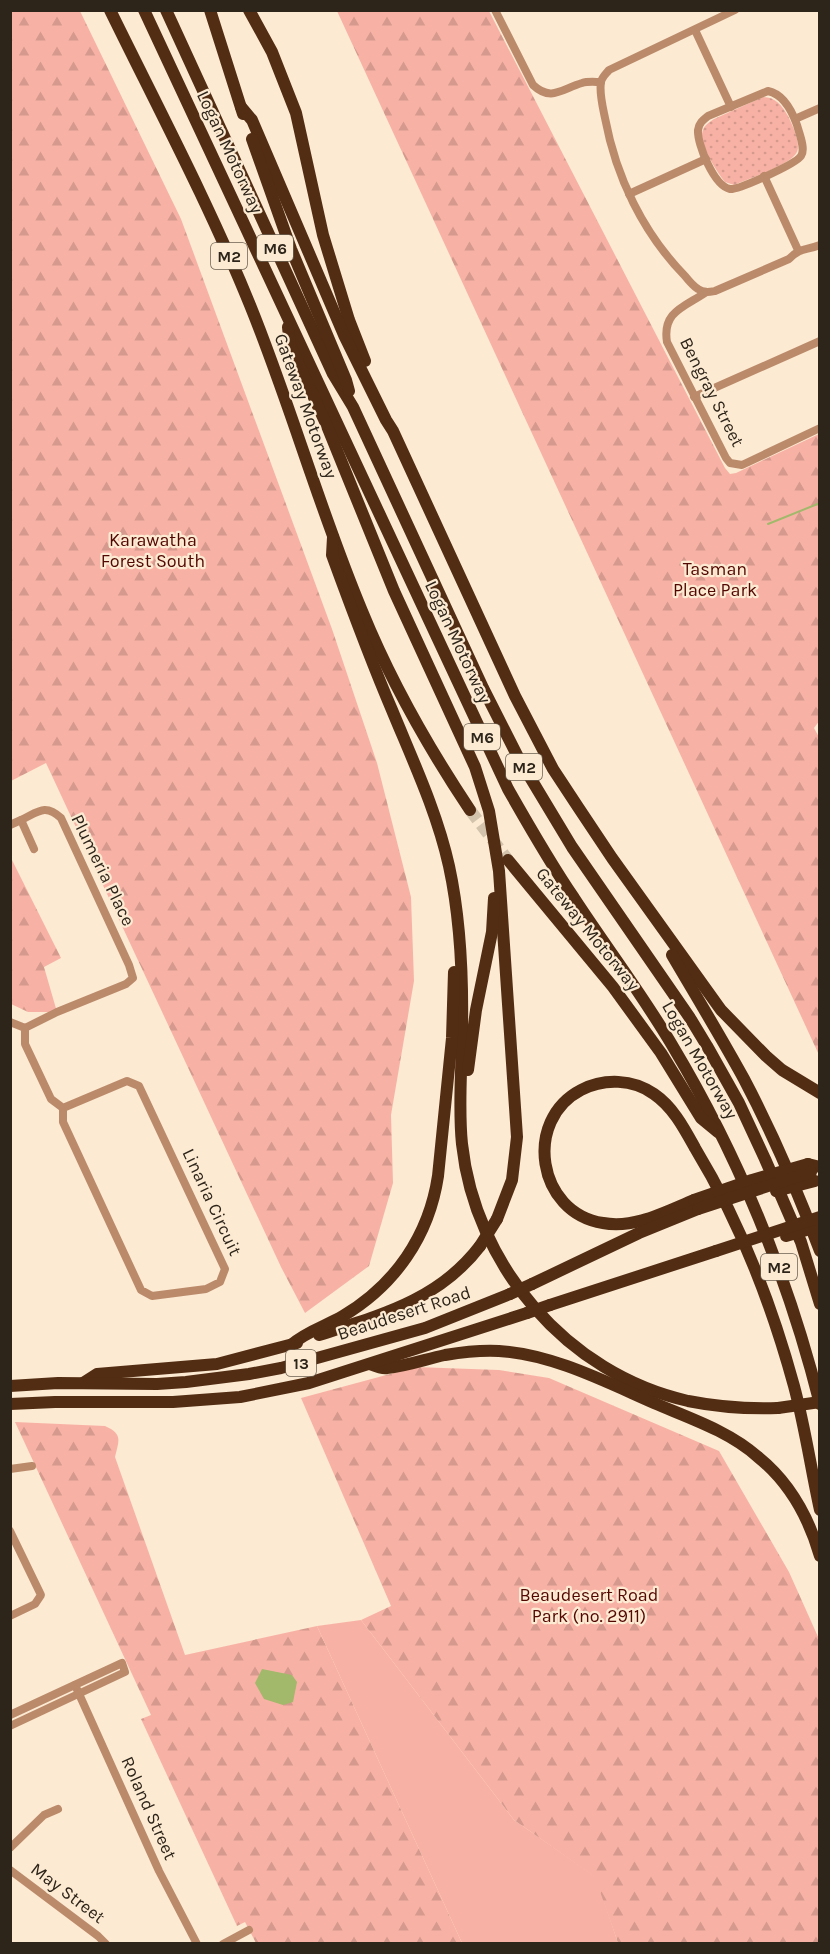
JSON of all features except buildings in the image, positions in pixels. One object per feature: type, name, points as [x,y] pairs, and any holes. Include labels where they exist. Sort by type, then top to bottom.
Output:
[{"type":"highway","name":"Gateway Motorway","points":[[110,10],[207,208],[246,296],[362,611],[421,734],[470,810]]},
{"type":"highway","name":"Logan Motorway","points":[[144,10],[508,789],[551,863],[671,1044],[723,1137],[759,1216],[782,1274],[819,1403]]},
{"type":"highway","name":"Logan Motorway","points":[[166,10],[333,374],[353,407],[483,688],[519,759],[566,838],[690,1018],[734,1095],[801,1242],[819,1304]]},
{"type":"highway","name":"M2","points":[[210,10],[240,106],[291,249],[346,380],[353,407]]},
{"type":"highway","points":[[249,10],[272,52],[290,94],[302,135],[323,235],[340,292],[393,431]]},
{"type":"highway","points":[[240,106],[252,120],[340,325],[393,431],[531,728],[553,769],[595,833],[712,999],[750,1041],[782,1070],[819,1093]]},
{"type":"highway","points":[[82,1383],[97,1374],[217,1364],[291,1345],[411,1302],[430,1292],[456,1272],[480,1246],[497,1219],[512,1179],[517,1137],[499,871],[489,811],[475,767],[409,624],[327,426],[290,345],[286,314]]},
{"type":"highway","points":[[333,537],[332,555],[352,612],[426,791],[440,830],[449,867],[458,921],[462,994],[460,1124],[463,1154],[477,1211],[497,1255],[508,1274],[545,1320],[592,1358],[632,1380],[685,1400],[714,1406],[756,1409],[819,1403]]},
{"type":"highway","name":"Gateway Motorway","points":[[508,860],[631,1010],[701,1118],[723,1137]]},
{"type":"highway","points":[[460,1088],[468,1075],[476,1010],[492,932],[494,879],[499,871]]},
{"type":"highway","points":[[291,1345],[302,1336],[341,1318],[381,1288],[409,1255],[430,1211],[438,1176],[448,1081],[454,995],[453,936],[458,921]]},
{"type":"highway","points":[[668,937],[669,951],[722,1040],[765,1121],[797,1192],[819,1251]]},
{"type":"highway","points":[[816,1172],[752,1180],[696,1205],[643,1220],[617,1224],[602,1223],[582,1216],[563,1203],[555,1192],[548,1175],[544,1149],[551,1120],[562,1104],[580,1090],[603,1082],[630,1083],[643,1087],[673,1112],[713,1177],[741,1233],[762,1285],[794,1387],[819,1510]]},
{"type":"highway","name":"Beaudesert Road","points":[[10,1386],[186,1382],[281,1368],[425,1328],[510,1294],[696,1205],[816,1172]]},
{"type":"highway","name":"13","points":[[10,1404],[173,1402],[228,1398],[309,1383],[819,1217]]},
{"type":"highway","points":[[768,1234],[782,1238],[819,1226]]},
{"type":"highway","points":[[370,1364],[385,1369],[445,1355],[471,1352],[513,1352],[548,1360],[656,1404],[721,1432],[771,1468],[804,1515],[819,1556]]},
{"type":"street","points":[[495,10],[533,85],[539,91],[555,93],[581,83],[601,82]]},
{"type":"street","points":[[705,292],[696,289],[668,258],[629,194],[608,135],[601,82],[609,70],[735,10]]},
{"type":"street","points":[[694,30],[731,106]]},
{"type":"street","points":[[768,91],[774,93],[781,98],[795,119],[803,148],[801,156],[795,161],[736,188],[730,189],[722,185],[706,159],[698,129],[701,120],[731,106],[768,91]]},
{"type":"street","points":[[795,119],[819,108]]},
{"type":"street","points":[[629,194],[706,159]]},
{"type":"street","points":[[764,176],[798,250]]},
{"type":"street","name":"Bengray Street","points":[[819,244],[812,248],[798,250],[789,259],[715,291],[705,292],[674,312],[665,330],[667,342],[730,463],[736,466],[742,465],[819,428]]},
{"type":"street","points":[[694,397],[819,341]]},
{"type":"street","name":"Plumeria Place","points":[[10,825],[45,809],[53,810],[61,818],[133,978],[126,984],[57,1012],[25,1028]]},
{"type":"street","points":[[21,820],[34,849]]},
{"type":"street","points":[[10,1022],[25,1028]]},
{"type":"street","name":"Linaria Circuit","points":[[25,1028],[25,1044],[51,1099],[63,1108]]},
{"type":"street","name":"Linaria Circuit","points":[[127,1081],[139,1086],[225,1269],[220,1282],[206,1289],[152,1296],[141,1290],[63,1122],[63,1108],[127,1081]]},
{"type":"street","points":[[10,1469],[32,1466]]},
{"type":"street","points":[[10,1531],[41,1595],[36,1604],[10,1616]]},
{"type":"street","points":[[10,1715],[122,1663],[125,1672],[10,1726]]},
{"type":"street","name":"Roland Street","points":[[75,1685],[159,1871],[197,1944]]},
{"type":"street","points":[[10,1848],[44,1815],[58,1809]]},
{"type":"street","name":"May Street","points":[[10,1870],[106,1944]]},
{"type":"street","points":[[223,1944],[249,1930]]},
{"type":"green space","name":"Karawatha Forest South","points":[[11,10],[80,11],[181,219],[332,629],[377,763],[411,897],[414,981],[391,1115],[393,1183],[369,1266],[305,1313],[281,1267],[46,763],[11,781]]},
{"type":"green space","name":"Tasman Place Park","points":[[337,11],[489,11],[725,468],[730,474],[736,473],[819,434],[820,720],[814,728],[820,739],[819,1055]]},
{"type":"green space","points":[[763,97],[775,100],[786,112],[797,139],[797,152],[778,167],[734,185],[725,182],[707,152],[702,139],[703,129],[714,119]]},
{"type":"green space","points":[[10,856],[61,958],[44,967],[57,1012],[28,1012],[11,1004]]},
{"type":"green space","name":"Beaudesert Road Park (no. 2911)","points":[[416,1367],[499,1370],[549,1378],[719,1451],[789,1572],[819,1639],[819,1943],[618,1943],[595,1877],[514,1820],[361,1620],[391,1606],[301,1398]]},
{"type":"green space","points":[[15,1422],[105,1426],[115,1432],[118,1442],[115,1457],[185,1655],[317,1626],[462,1943],[256,1943],[245,1922],[237,1926],[141,1719],[151,1715]]},
{"type":"green space","points":[[361,1620],[514,1820],[596,1877],[618,1943],[462,1943],[317,1626]]},
{"type":"shaded area","points":[[262,1669],[292,1675],[297,1682],[293,1702],[283,1705],[264,1699],[255,1683]]},
{"type":"waterway","points":[[768,524],[820,503]]},
{"type":"tunnel","points":[[470,810],[508,860]]}]
